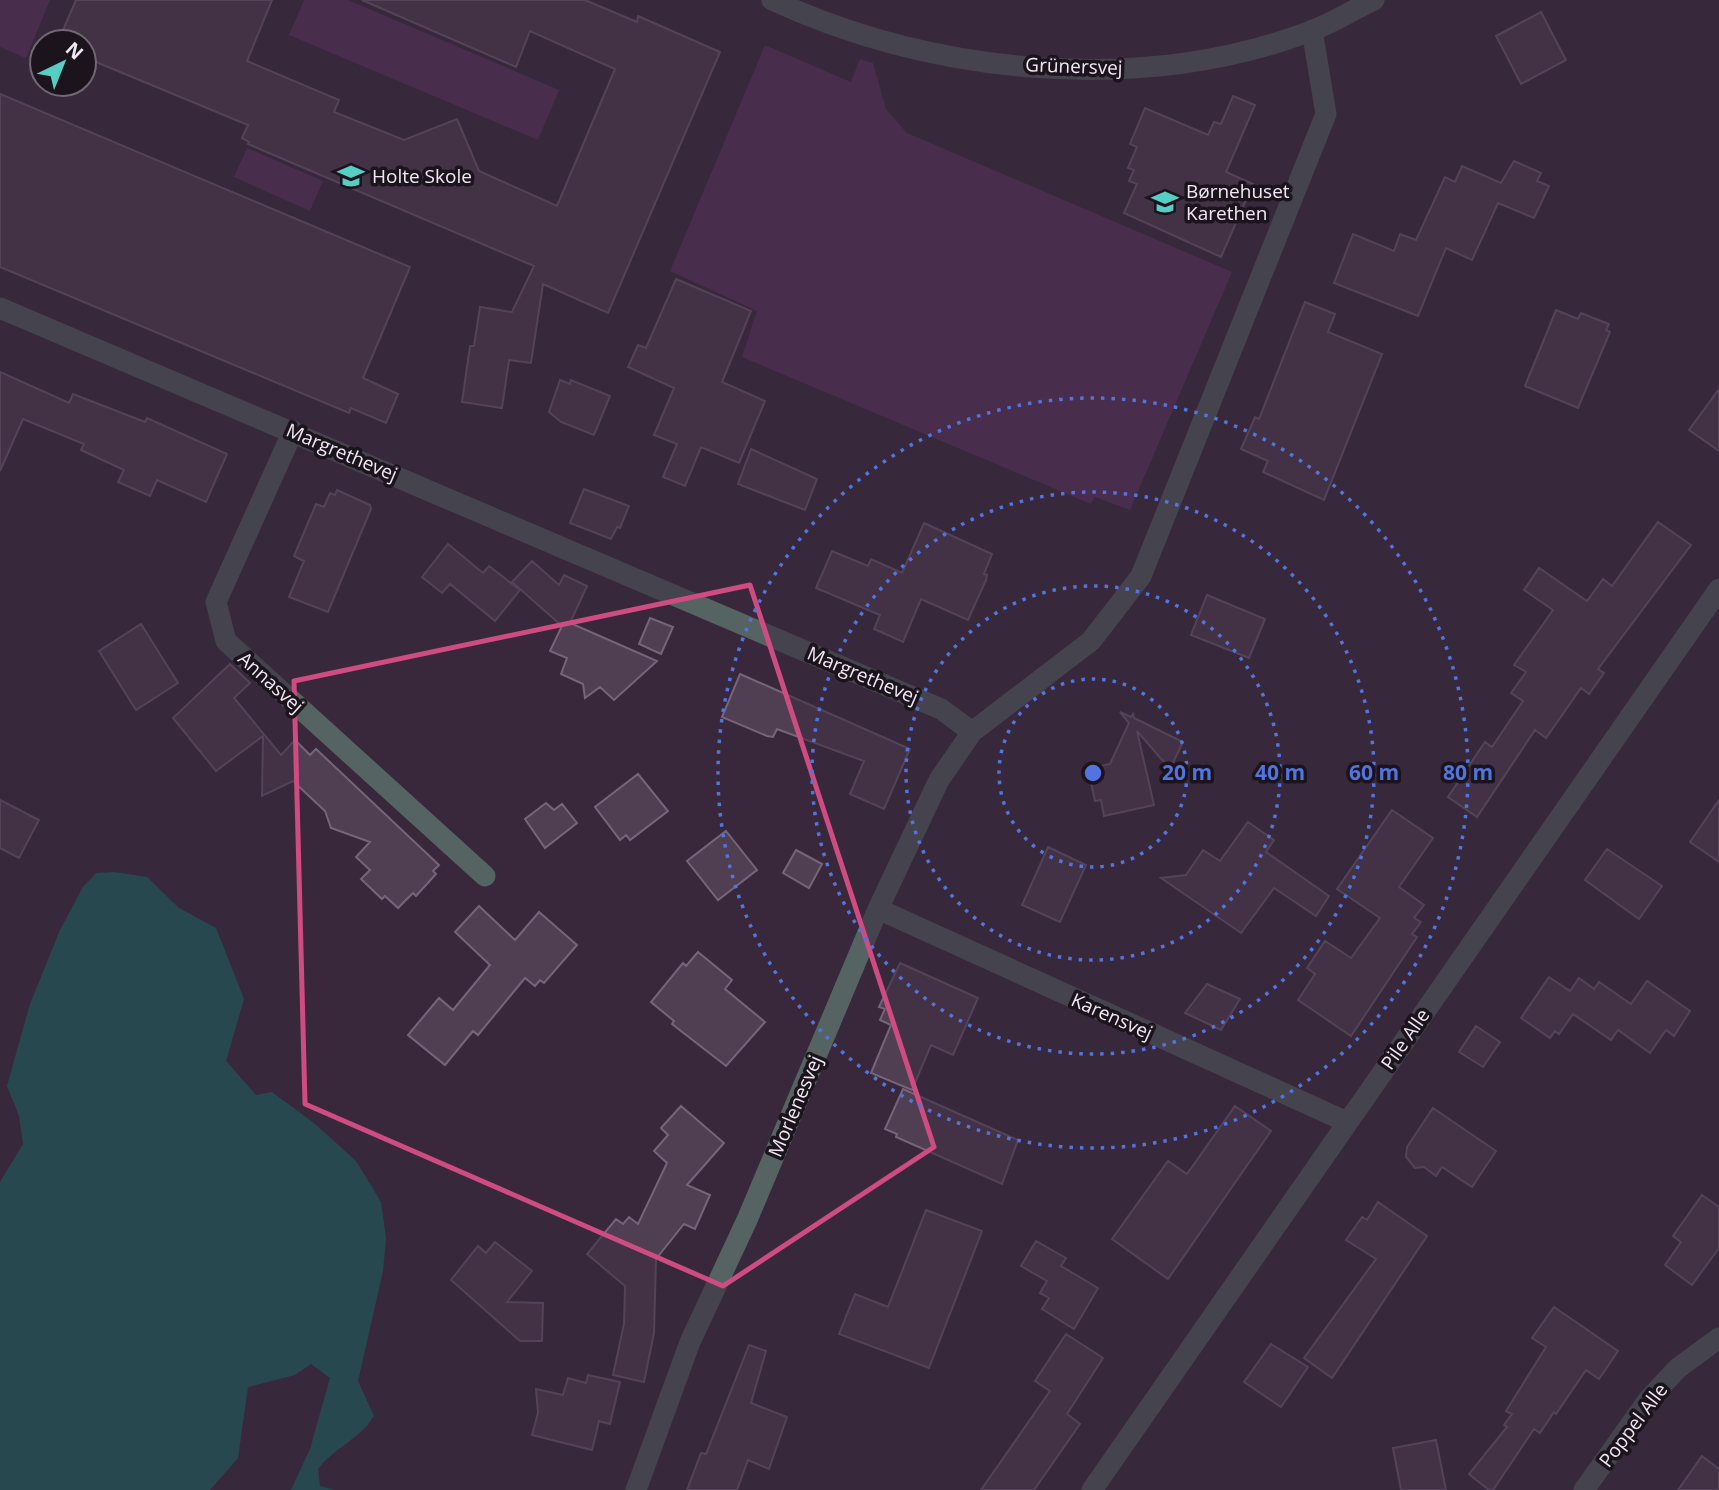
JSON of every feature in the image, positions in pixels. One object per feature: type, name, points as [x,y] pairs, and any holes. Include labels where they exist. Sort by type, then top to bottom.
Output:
[{"type":"street","name":"Grünersvej","points":[[772,0],[911,48],[1014,64],[1128,69],[1228,55],[1312,30],[1374,0]]},
{"type":"street","points":[[972,732],[1091,641],[1141,576],[1326,114],[1312,30]]},
{"type":"street","name":"Margrethevej","points":[[0,308],[940,709],[972,732]]},
{"type":"street","name":"Annasvej","points":[[293,431],[216,602],[226,641],[485,876]]},
{"type":"street","name":"Pile Alle","points":[[1092,1490],[1719,589]]},
{"type":"street","name":"Morlenesvej","points":[[636,1490],[690,1342],[747,1220],[878,909],[939,780],[972,732]]},
{"type":"street","name":"Karensvej","points":[[878,909],[1347,1122]]},
{"type":"street","name":"Poppel Alle","points":[[1584,1490],[1648,1400],[1678,1367],[1719,1338]]},
{"type":"highlighted area","points":[[750,585],[934,1147],[723,1286],[305,1104],[294,681]]},
{"type":"shaded area","points":[[0,0],[50,0],[38,28],[28,28],[26,58],[0,47]]},
{"type":"shaded area","points":[[304,0],[348,0],[559,90],[538,140],[289,35]]},
{"type":"shaded area","points":[[765,45],[851,82],[860,59],[873,63],[886,109],[907,133],[1232,272],[1130,510],[1095,497],[1091,504],[742,357],[757,311],[670,271]]},
{"type":"shaded area","points":[[247,148],[323,181],[310,211],[234,177]]},
{"type":"shaded area","points":[[114,872],[147,877],[179,908],[216,928],[244,999],[226,1061],[256,1095],[272,1092],[315,1124],[356,1161],[381,1202],[386,1238],[383,1271],[358,1381],[374,1416],[318,1469],[320,1486],[335,1490],[291,1490],[310,1449],[330,1378],[311,1364],[295,1375],[248,1387],[238,1458],[210,1490],[0,1490],[0,1182],[23,1144],[19,1116],[7,1086],[30,1004],[60,930],[83,887],[96,873]]},
{"type":"building","points":[[76,0],[272,0],[247,61],[339,100],[334,112],[404,140],[457,119],[479,171],[557,206],[615,69],[530,31],[516,67],[362,0],[585,0],[637,22],[638,16],[720,52],[608,313],[543,284],[531,363],[509,360],[502,408],[462,402],[470,346],[474,346],[480,307],[512,312],[534,266],[248,144],[249,142],[242,138],[248,125],[98,63],[98,28],[64,28]]},
{"type":"building","points":[[1541,12],[1566,60],[1521,84],[1496,36]]},
{"type":"building","points":[[0,94],[410,267],[363,378],[398,394],[386,423],[351,408],[349,413],[0,267]]},
{"type":"building","points":[[1233,96],[1255,105],[1226,172],[1253,184],[1221,257],[1124,213],[1137,184],[1129,181],[1134,170],[1128,168],[1137,147],[1130,144],[1145,108],[1208,135],[1214,122],[1221,124]]},
{"type":"building","points":[[1514,161],[1541,173],[1537,181],[1549,186],[1534,218],[1498,203],[1472,260],[1446,248],[1418,316],[1334,283],[1353,234],[1394,251],[1400,234],[1416,240],[1445,177],[1455,182],[1462,166],[1501,183]]},
{"type":"building","points":[[676,279],[751,311],[722,382],[765,401],[739,463],[701,447],[685,486],[663,477],[677,444],[654,435],[674,388],[628,367],[638,345],[646,348]]},
{"type":"building","points":[[1305,302],[1335,314],[1328,332],[1382,354],[1324,500],[1263,472],[1268,461],[1241,449],[1255,417],[1259,419]]},
{"type":"building","points":[[1556,310],[1578,319],[1581,313],[1609,324],[1606,330],[1610,332],[1578,408],[1525,386]]},
{"type":"building","points":[[0,372],[69,403],[73,394],[145,422],[147,418],[227,454],[206,502],[157,480],[150,496],[118,482],[124,470],[81,450],[84,444],[23,419],[0,471]]},
{"type":"building","points":[[560,380],[570,384],[571,380],[610,396],[594,435],[561,422],[549,412]]},
{"type":"building","points":[[1719,389],[1719,451],[1689,430]]},
{"type":"building","points":[[751,449],[817,479],[805,510],[738,484]]},
{"type":"building","points":[[584,489],[629,506],[620,528],[617,527],[611,539],[570,523]]},
{"type":"building","points":[[337,490],[370,505],[371,509],[328,612],[289,597],[304,561],[294,556],[316,504],[324,507],[330,493],[335,495]]},
{"type":"building","points":[[1658,522],[1691,545],[1598,669],[1604,673],[1589,694],[1581,688],[1546,738],[1535,730],[1477,817],[1448,797],[1485,742],[1492,747],[1523,701],[1511,693],[1526,672],[1514,665],[1553,610],[1524,590],[1539,568],[1587,601],[1603,579],[1612,586]]},
{"type":"building","points":[[924,523],[992,554],[984,574],[987,575],[986,580],[968,620],[921,599],[903,642],[874,629],[880,615],[816,588],[832,551],[868,566],[871,559],[902,573]]},
{"type":"building","points":[[448,544],[483,573],[489,566],[520,590],[495,621],[450,584],[442,593],[422,577]]},
{"type":"building","points":[[532,561],[559,585],[564,575],[587,586],[570,623],[657,661],[614,700],[600,687],[585,698],[583,684],[561,674],[567,658],[550,651],[562,626],[512,582]]},
{"type":"building","points":[[1207,595],[1265,619],[1249,658],[1191,635]]},
{"type":"building","points":[[650,618],[673,627],[661,654],[639,644]]},
{"type":"building","points":[[141,624],[178,683],[136,710],[99,651]]},
{"type":"building","points":[[230,664],[250,683],[234,698],[281,755],[295,740],[310,755],[316,749],[439,865],[433,871],[436,874],[416,896],[413,893],[398,908],[385,896],[382,899],[361,879],[370,870],[356,857],[370,842],[331,828],[325,811],[293,781],[262,796],[263,736],[216,771],[173,718]]},
{"type":"building","points":[[740,674],[910,749],[884,809],[850,794],[864,761],[777,729],[773,737],[767,736],[722,717]]},
{"type":"building","points":[[1120,712],[1131,717],[1133,714],[1134,718],[1183,742],[1170,769],[1137,731],[1154,805],[1104,816],[1101,800],[1095,801],[1088,769],[1110,764],[1129,723]]},
{"type":"building","points":[[638,774],[668,811],[630,840],[626,835],[620,840],[595,807]]},
{"type":"building","points":[[0,800],[39,820],[19,858],[0,848]]},
{"type":"building","points":[[1719,800],[1719,862],[1690,842]]},
{"type":"building","points":[[546,803],[554,810],[562,804],[577,823],[545,848],[525,819]]},
{"type":"building","points":[[1392,810],[1433,838],[1399,887],[1424,905],[1414,918],[1421,922],[1412,934],[1417,937],[1351,1036],[1298,1000],[1315,974],[1307,968],[1325,941],[1351,958],[1380,918],[1337,889]]},
{"type":"building","points":[[1248,822],[1274,840],[1266,852],[1329,896],[1316,916],[1274,888],[1241,933],[1161,878],[1186,875],[1203,850],[1220,861]]},
{"type":"building","points":[[726,831],[757,870],[718,900],[687,861]]},
{"type":"building","points":[[1048,847],[1086,865],[1060,922],[1022,905]]},
{"type":"building","points":[[1607,849],[1662,886],[1639,919],[1585,880]]},
{"type":"building","points":[[796,850],[822,864],[809,888],[783,873]]},
{"type":"building","points":[[479,906],[515,940],[539,912],[577,945],[544,983],[540,980],[535,986],[525,978],[478,1035],[473,1031],[445,1065],[408,1035],[439,998],[453,1010],[490,965],[455,932]]},
{"type":"building","points":[[698,952],[732,980],[725,989],[765,1022],[726,1066],[672,1024],[674,1021],[651,1002],[683,963],[686,966]]},
{"type":"building","points":[[900,963],[978,998],[953,1055],[931,1045],[912,1090],[871,1073],[891,1025],[880,1020],[885,1009],[879,1007]]},
{"type":"building","points":[[1549,977],[1570,991],[1579,978],[1594,989],[1599,982],[1631,1004],[1647,981],[1690,1011],[1674,1036],[1666,1030],[1650,1053],[1618,1030],[1611,1040],[1573,1014],[1559,1034],[1555,1031],[1550,1038],[1521,1018]]},
{"type":"building","points":[[1207,984],[1240,999],[1221,1030],[1185,1013]]},
{"type":"building","points":[[1476,1026],[1500,1042],[1483,1067],[1459,1052]]},
{"type":"building","points":[[903,1089],[1018,1140],[1002,1184],[896,1137],[897,1134],[885,1129]]},
{"type":"building","points":[[681,1106],[724,1143],[687,1185],[710,1195],[695,1229],[684,1224],[656,1259],[654,1333],[644,1382],[613,1375],[624,1324],[625,1286],[587,1254],[616,1219],[623,1224],[629,1217],[638,1224],[667,1163],[654,1151],[668,1135],[661,1128]]},
{"type":"building","points":[[1235,1106],[1271,1131],[1168,1279],[1112,1239],[1168,1161],[1187,1174]]},
{"type":"building","points":[[1433,1108],[1496,1151],[1472,1187],[1442,1167],[1436,1176],[1424,1167],[1415,1168],[1406,1157],[1407,1147]]},
{"type":"building","points":[[1702,1195],[1719,1207],[1719,1248],[1692,1285],[1665,1265],[1681,1242],[1673,1236]]},
{"type":"building","points":[[1378,1202],[1427,1236],[1332,1378],[1304,1358],[1376,1259],[1346,1240],[1362,1217],[1367,1220]]},
{"type":"building","points":[[926,1210],[982,1231],[929,1368],[839,1334],[855,1294],[888,1307]]},
{"type":"building","points":[[1036,1241],[1066,1258],[1061,1266],[1098,1288],[1074,1329],[1042,1309],[1049,1298],[1040,1293],[1047,1281],[1021,1266]]},
{"type":"building","points":[[495,1242],[532,1271],[507,1302],[543,1303],[542,1341],[520,1341],[451,1280],[478,1246],[486,1253]]},
{"type":"building","points":[[1554,1307],[1618,1351],[1599,1379],[1586,1370],[1556,1414],[1554,1412],[1540,1433],[1534,1429],[1493,1490],[1489,1490],[1469,1474],[1507,1427],[1504,1425],[1512,1414],[1506,1411],[1546,1347],[1532,1338]]},
{"type":"building","points":[[1066,1334],[1103,1358],[1067,1414],[1080,1424],[1034,1490],[981,1490],[1050,1391],[1035,1381]]},
{"type":"building","points":[[1271,1344],[1308,1367],[1281,1407],[1244,1382]]},
{"type":"building","points":[[749,1345],[766,1351],[751,1403],[787,1417],[769,1469],[748,1460],[737,1490],[687,1490],[701,1453],[706,1454]]},
{"type":"building","points":[[588,1375],[620,1382],[610,1424],[599,1421],[592,1450],[532,1435],[538,1413],[536,1389],[563,1395],[568,1378],[586,1383]]},
{"type":"building","points":[[1436,1440],[1446,1490],[1401,1490],[1393,1448]]},
{"type":"building","points":[[1702,1456],[1719,1469],[1719,1490],[1678,1490]]},
{"type":"place","name":"Holte Skole","points":[[351,176]]},
{"type":"place","name":"Børnehuset Karethen","points":[[1165,202]]}]
